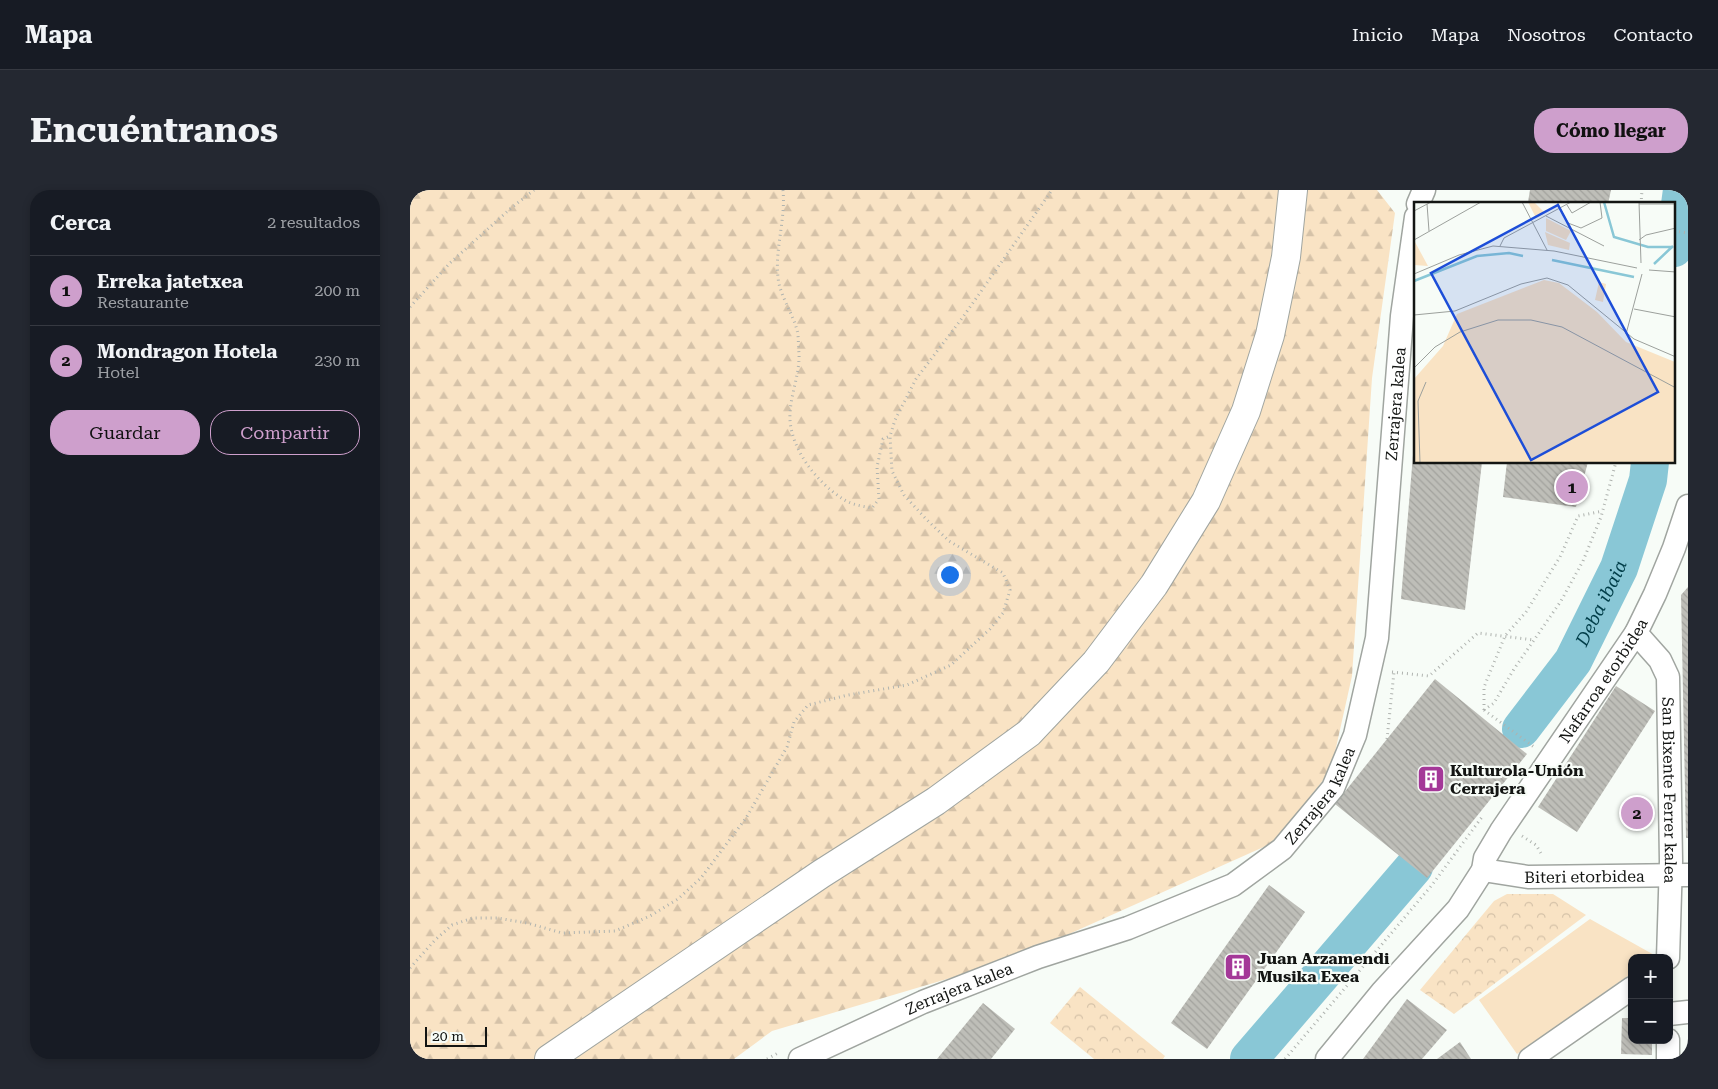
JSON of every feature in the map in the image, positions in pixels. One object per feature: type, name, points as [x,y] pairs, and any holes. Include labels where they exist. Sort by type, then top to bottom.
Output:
[{"type":"main road","points":[[549,1059],[821,874],[936,800],[1029,733],[1096,662],[1154,585],[1206,501],[1246,411],[1270,335],[1286,257],[1293,190]]},
{"type":"street","points":[[1419,202],[1424,190]]},
{"type":"street","name":"Zerrajera kalea","points":[[800,1056],[923,1002],[1038,957],[1128,928],[1233,885],[1282,848],[1333,788],[1355,735],[1377,638],[1402,316],[1414,231]]},
{"type":"street","name":"Nafarroa etorbidea","points":[[1326,1059],[1382,992],[1458,909],[1484,870],[1485,858],[1501,831],[1636,632],[1656,594],[1688,506]]},
{"type":"street","name":"San Bixente Ferrer kalea","points":[[1636,632],[1660,660],[1668,677],[1679,875],[1669,954]]},
{"type":"street","name":"Biteri etorbidea","points":[[1484,870],[1528,877],[1679,875]]},
{"type":"street","points":[[1530,1059],[1628,991]]},
{"type":"street","points":[[1673,1014],[1688,1012]]},
{"type":"street","points":[[1668,1044],[1668,1059]]},
{"type":"path","points":[[410,307],[450,263],[534,190]]},
{"type":"path","points":[[783,190],[784,201],[777,255],[779,285],[797,331],[799,356],[797,380],[790,412],[790,430],[801,456],[825,485],[844,500],[872,508],[878,499],[877,467],[880,448],[883,439],[890,436]]},
{"type":"path","points":[[410,968],[435,940],[452,925],[473,918],[497,918],[527,923],[562,933],[615,931],[650,916],[678,900],[701,878],[746,818],[787,747],[794,722],[808,706],[907,685],[951,665],[990,629],[1003,613],[1010,590],[1004,573],[948,541],[904,495],[892,471],[890,436],[895,420],[916,379],[963,317],[1052,190]]},
{"type":"path","points":[[1484,710],[1494,703],[1561,601],[1583,561],[1603,511],[1615,464]]},
{"type":"path","points":[[1484,710],[1484,687],[1504,636],[1526,612],[1560,557],[1578,516],[1603,511]]},
{"type":"path","points":[[1387,739],[1394,672],[1429,676],[1478,633],[1534,640]]},
{"type":"path","points":[[1484,710],[1536,749]]},
{"type":"path","points":[[1285,1059],[1432,885],[1484,815]]},
{"type":"path","points":[[767,1059],[800,1056]]},
{"type":"green space","points":[[410,190],[1377,190],[1395,213],[1372,378],[1352,676],[1331,770],[1275,842],[1011,960],[772,1031],[734,1059],[410,1059]]},
{"type":"green space","points":[[1507,894],[1553,894],[1586,915],[1454,1014],[1420,990],[1494,901]]},
{"type":"green space","points":[[1590,919],[1652,954],[1628,954],[1628,976],[1517,1054],[1479,1000]]},
{"type":"green space","points":[[1080,987],[1165,1056],[1163,1059],[1094,1059],[1050,1023]]},
{"type":"building","points":[[1530,190],[1611,190],[1608,202],[1528,202]]},
{"type":"building","points":[[1414,443],[1414,464],[1482,464],[1465,610],[1401,599]]},
{"type":"building","points":[[1507,464],[1587,464],[1576,507],[1503,497]]},
{"type":"building","points":[[1688,587],[1688,838],[1686,838],[1681,595]]},
{"type":"building","name":"Kulturola-Unión Cerrajera","points":[[1435,679],[1527,754],[1427,878],[1335,804]]},
{"type":"building","points":[[1616,686],[1655,711],[1577,832],[1538,807]]},
{"type":"building","name":"Juan Arzamendi Musika Exea","points":[[1269,885],[1305,912],[1207,1049],[1171,1023]]},
{"type":"building","points":[[1407,999],[1447,1030],[1422,1059],[1363,1059]]},
{"type":"building","points":[[983,1003],[1015,1029],[991,1059],[937,1059]]},
{"type":"building","points":[[1622,1018],[1628,1018],[1628,1044],[1652,1044],[1652,1055],[1621,1054]]},
{"type":"building","points":[[1460,1042],[1471,1059],[1437,1059]]},
{"type":"waterway","name":"Deba ibaia","points":[[1676,234],[1682,190]]},
{"type":"waterway","name":"Deba ibaia","points":[[1521,729],[1573,661],[1619,568],[1648,480],[1650,464]]},
{"type":"waterway","name":"Deba ibaia","points":[[1249,1059],[1414,867]]},
{"type":"place","name":"Erreka jatetxea","points":[[1572,487]]},
{"type":"place","name":"Kulturola-Unión Cerrajera","points":[[1431,779]]},
{"type":"place","name":"Mondragon Hotela","points":[[1637,813]]},
{"type":"place","name":"Juan Arzamendi Musika Exea","points":[[1238,967]]}]
